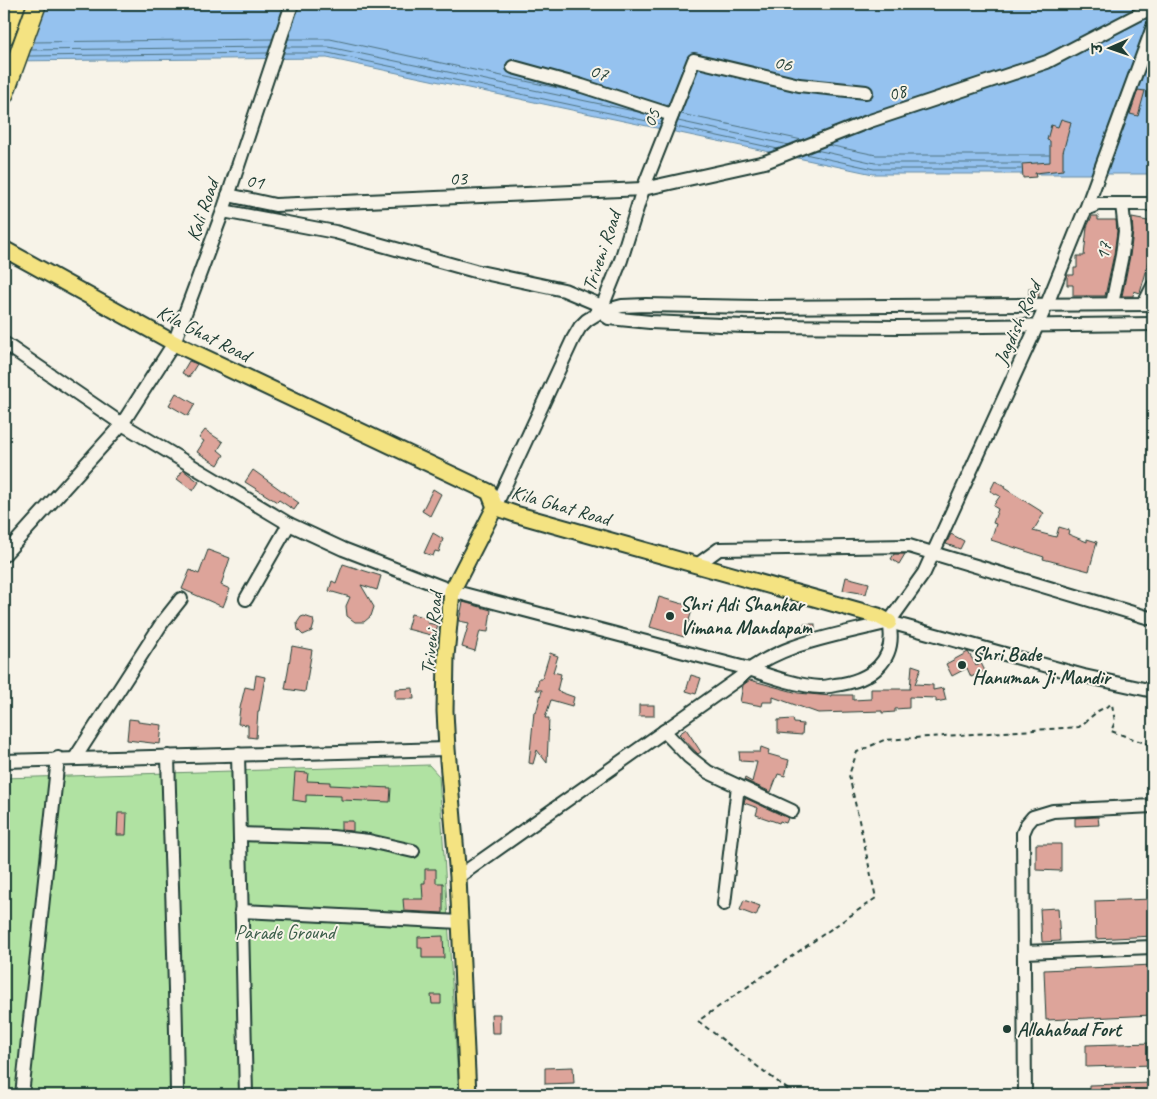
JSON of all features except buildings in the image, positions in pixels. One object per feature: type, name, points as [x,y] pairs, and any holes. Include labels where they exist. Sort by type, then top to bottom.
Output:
[{"type":"highway","points":[[4,37],[16,4]]},
{"type":"highway","points":[[4,95],[37,4]]},
{"type":"main road","name":"Kila Ghat Road","points":[[4,248],[174,343],[489,492],[495,507],[878,616],[889,622]]},
{"type":"main road","name":"Triveni Road","points":[[468,1095],[458,878],[445,711],[446,656],[452,591],[495,507]]},
{"type":"street","name":"Kali Road","points":[[4,554],[122,424],[174,343],[223,211],[292,4]]},
{"type":"street","name":"08","points":[[643,189],[765,162],[870,121],[1047,62],[1153,7]]},
{"type":"street","name":"Jagdish Road","points":[[889,622],[924,573],[1048,304],[1086,209],[1153,27]]},
{"type":"street","name":"05","points":[[643,189],[694,60]]},
{"type":"street","name":"06","points":[[694,60],[799,85],[866,92]]},
{"type":"street","name":"07","points":[[513,67],[582,86],[672,115]]},
{"type":"street","name":"03","points":[[275,205],[643,189]]},
{"type":"street","name":"Triveni Road","points":[[495,507],[573,339],[587,320],[600,312],[622,260],[643,189]]},
{"type":"street","name":"01","points":[[228,195],[275,205]]},
{"type":"street","points":[[1086,209],[1098,204],[1153,204]]},
{"type":"street","name":"17","points":[[1112,304],[1125,231],[1122,204]]},
{"type":"street","points":[[273,220],[275,205]]},
{"type":"street","points":[[223,211],[335,232],[475,271],[564,290],[595,303],[600,312],[609,318],[650,322],[735,325],[899,327],[1153,324]]},
{"type":"street","points":[[600,312],[622,306],[758,307],[1148,304],[1153,286]]},
{"type":"street","points":[[4,343],[122,424],[289,524],[343,549],[452,591],[749,668],[777,678],[820,687],[844,684],[863,678],[882,664],[889,650],[891,630],[889,622],[794,646],[771,655],[749,668],[738,679],[458,878]]},
{"type":"street","points":[[246,599],[289,524]]},
{"type":"street","points":[[698,565],[719,548],[909,546],[1153,619]]},
{"type":"street","points":[[76,758],[162,623],[181,598]]},
{"type":"street","name":"Kila Ghat Road","points":[[889,622],[1084,676],[1153,691]]},
{"type":"street","points":[[664,731],[689,757],[708,772],[792,811]]},
{"type":"street","points":[[4,761],[58,758],[447,749]]},
{"type":"street","points":[[238,754],[246,1095]]},
{"type":"street","points":[[168,756],[171,893],[176,983],[177,1095]]},
{"type":"street","points":[[22,1095],[58,758]]},
{"type":"street","points":[[724,904],[738,786]]},
{"type":"street","points":[[1025,1095],[1023,833],[1033,817],[1053,811],[1153,806]]},
{"type":"street","points":[[240,834],[332,837],[369,841],[413,851]]},
{"type":"street","points":[[242,910],[460,922]]},
{"type":"street","points":[[1024,952],[1153,947]]},
{"type":"path","points":[[795,1095],[698,1021],[876,898],[849,775],[857,752],[884,740],[1079,728],[1098,711],[1112,704],[1115,722],[1111,731],[1153,746]]},
{"type":"green space","name":"Parade Ground","points":[[429,765],[439,776],[459,1095],[4,1095],[4,778]]},
{"type":"water","points":[[4,4],[1153,4],[1153,174],[873,174],[327,58],[4,61]]},
{"type":"pier","points":[[9,4],[48,4],[27,63],[4,64],[4,17]]},
{"type":"place","name":"Shri Adi Shankar Vimana Mandapam","points":[[670,616]]},
{"type":"place","name":"Shri Bade Hanuman Ji Mandir","points":[[962,665]]},
{"type":"place","name":"Allahabad Fort","points":[[1007,1029]]}]
